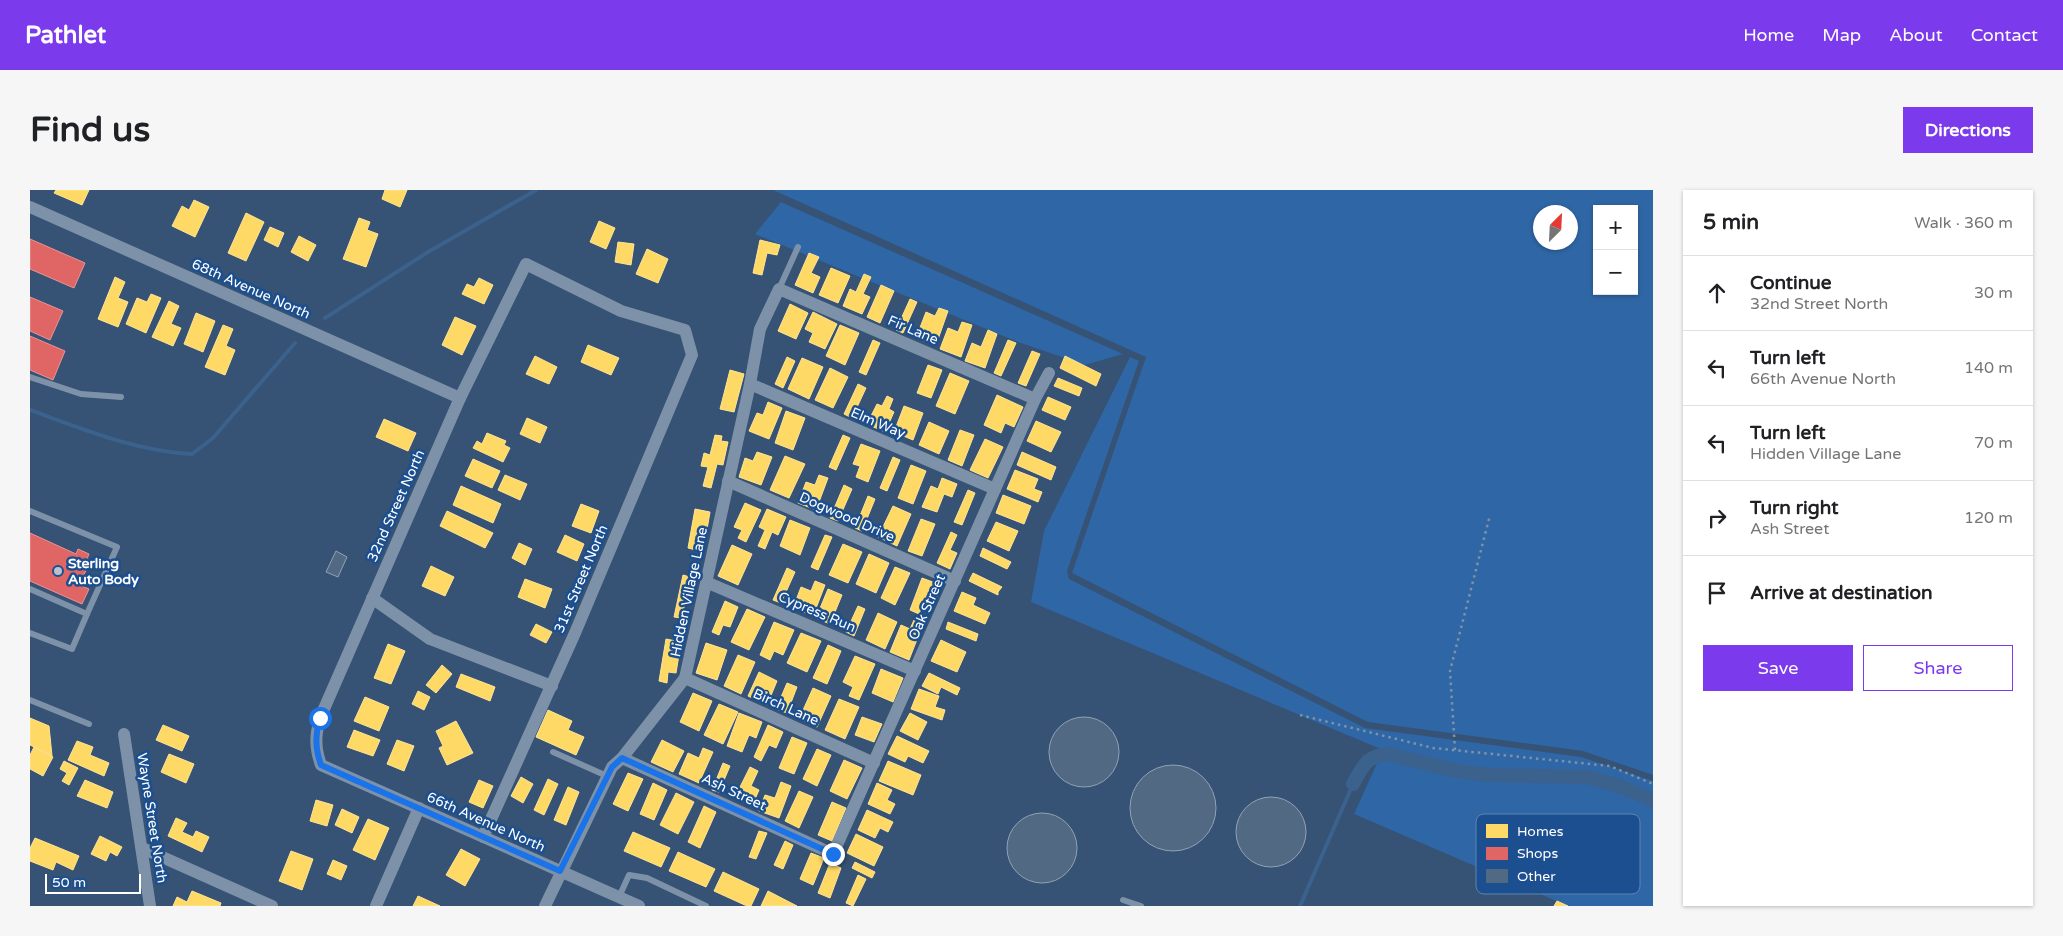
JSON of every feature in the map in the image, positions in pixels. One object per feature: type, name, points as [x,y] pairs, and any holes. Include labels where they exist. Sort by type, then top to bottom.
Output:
[{"type":"street","name":"68th Avenue North","points":[[30,207],[460,398]]},
{"type":"street","name":"32nd Street North","points":[[321,765],[316,752],[315,736],[320,718],[460,398],[526,264]]},
{"type":"street","name":"31st Street North","points":[[483,836],[576,633],[692,355],[685,330],[621,311],[526,264]]},
{"type":"street","name":"Hidden Village Lane","points":[[545,906],[560,871],[612,767],[622,758],[685,678],[750,384],[760,330],[779,288]]},
{"type":"street","name":"Fir Lane","points":[[779,288],[1035,400]]},
{"type":"street","name":"Oak Street","points":[[833,854],[995,489],[1049,373]]},
{"type":"street","name":"Elm Way","points":[[750,384],[995,489]]},
{"type":"street","name":"Dogwood Drive","points":[[728,481],[955,581]]},
{"type":"street","name":"Cypress Run","points":[[706,582],[915,671]]},
{"type":"street","points":[[372,598],[430,639],[552,686]]},
{"type":"street","name":"Birch Lane","points":[[685,678],[874,762]]},
{"type":"street","name":"Wayne Street North","points":[[124,734],[150,906]]},
{"type":"street","name":"Ash Street","points":[[622,758],[833,854]]},
{"type":"street","name":"66th Avenue North","points":[[321,765],[638,906]]},
{"type":"street","points":[[376,906],[419,808]]},
{"type":"street","points":[[142,848],[272,906]]},
{"type":"lane","points":[[779,288],[798,247]]},
{"type":"lane","points":[[30,377],[81,394],[121,397]]},
{"type":"lane","points":[[30,511],[116,548],[72,650],[30,633]]},
{"type":"lane","points":[[30,589],[87,614]]},
{"type":"lane","points":[[30,700],[89,724]]},
{"type":"lane","points":[[553,752],[607,776]]},
{"type":"lane","points":[[620,898],[629,875],[647,878],[706,906]]},
{"type":"lane","points":[[1124,900],[1141,906]]},
{"type":"path","points":[[1455,750],[1450,671],[1490,515]]},
{"type":"path","points":[[1300,715],[1433,748],[1610,766],[1653,784]]},
{"type":"shaded area","points":[[773,190],[1653,190],[1653,775],[1583,751],[1368,722],[1072,573],[1146,357]]},
{"type":"shaded area","points":[[781,202],[1123,354],[1085,365],[1018,342],[755,234]]},
{"type":"shaded area","points":[[1130,357],[1139,361],[1067,571],[1069,579],[1365,728],[1581,757],[1653,781],[1653,906],[1568,906],[1540,894],[1640,894],[1640,814],[1476,814],[1476,866],[1354,814],[1383,750],[1031,602],[1044,531]]},
{"type":"building: Homes","points":[[56,190],[89,190],[82,205],[54,193]]},
{"type":"building: Homes","points":[[385,190],[407,190],[400,207],[382,199]]},
{"type":"building: Homes","points":[[194,200],[209,207],[195,237],[172,226],[182,206],[189,210]]},
{"type":"building: Homes","points":[[246,213],[264,222],[246,261],[228,253]]},
{"type":"building: Homes","points":[[359,218],[370,222],[367,230],[378,234],[366,267],[343,259]]},
{"type":"building: Homes","points":[[599,221],[615,228],[606,249],[590,242]]},
{"type":"building: Homes","points":[[270,227],[284,233],[278,247],[264,240]]},
{"type":"building: Homes","points":[[299,236],[316,245],[308,261],[291,252]]},
{"type":"building: Homes","points":[[760,240],[780,245],[777,255],[767,253],[762,275],[753,273]]},
{"type":"building: Homes","points":[[618,242],[634,244],[631,265],[615,262]]},
{"type":"building: Homes","points":[[647,249],[668,259],[658,283],[636,274]]},
{"type":"building: Homes","points":[[809,253],[819,257],[811,273],[820,277],[813,293],[795,285]]},
{"type":"building: Homes","points":[[831,268],[850,276],[838,303],[819,295]]},
{"type":"building: Homes","points":[[864,274],[871,277],[863,294],[870,297],[862,314],[843,306],[850,289],[856,292]]},
{"type":"building: Homes","points":[[115,277],[125,282],[118,298],[128,302],[118,327],[98,319]]},
{"type":"building: Homes","points":[[479,278],[493,285],[484,304],[462,294],[467,284],[474,287]]},
{"type":"building: Homes","points":[[881,285],[894,291],[880,323],[867,317]]},
{"type":"building: Homes","points":[[151,294],[161,298],[146,333],[126,324],[137,298],[147,302]]},
{"type":"building: Homes","points":[[910,299],[917,302],[903,333],[896,330]]},
{"type":"building: Homes","points":[[169,301],[179,306],[171,324],[181,328],[173,346],[152,337]]},
{"type":"building: Homes","points":[[790,304],[808,313],[796,339],[778,331]]},
{"type":"building: Homes","points":[[939,308],[948,311],[936,345],[916,338],[926,312],[935,316]]},
{"type":"building: Homes","points":[[813,312],[837,324],[825,349],[809,342],[813,333],[805,329]]},
{"type":"building: Homes","points":[[196,313],[215,321],[203,352],[184,344]]},
{"type":"building: Homes","points":[[455,317],[476,326],[462,355],[442,345]]},
{"type":"building: Homes","points":[[962,322],[972,325],[961,357],[940,349],[948,328],[958,332]]},
{"type":"building: Homes","points":[[223,325],[233,329],[226,346],[235,350],[225,375],[205,367]]},
{"type":"building: Homes","points":[[840,325],[859,333],[845,365],[826,356]]},
{"type":"building: Homes","points":[[988,330],[997,334],[985,368],[965,361],[972,343],[981,347]]},
{"type":"building: Homes","points":[[873,340],[880,343],[866,375],[859,372]]},
{"type":"building: Homes","points":[[1008,340],[1016,343],[1001,376],[994,373]]},
{"type":"building: Homes","points":[[588,345],[619,358],[611,375],[581,362]]},
{"type":"building: Homes","points":[[1032,351],[1040,354],[1026,386],[1018,383]]},
{"type":"building: Homes","points":[[535,356],[557,367],[549,384],[526,374]]},
{"type":"building: Homes","points":[[1065,356],[1101,374],[1096,386],[1060,368]]},
{"type":"building: Homes","points":[[787,357],[795,361],[783,388],[775,384]]},
{"type":"building: Homes","points":[[802,358],[823,367],[809,399],[788,389]]},
{"type":"building: Homes","points":[[928,365],[942,370],[931,398],[917,393]]},
{"type":"building: Homes","points":[[830,368],[848,377],[833,408],[815,400]]},
{"type":"building: Homes","points":[[730,370],[744,374],[734,412],[720,409]]},
{"type":"building: Homes","points":[[950,373],[969,381],[955,414],[936,406]]},
{"type":"building: Homes","points":[[1058,378],[1082,388],[1079,396],[1054,386]]},
{"type":"building: Homes","points":[[858,384],[866,388],[852,418],[844,414]]},
{"type":"building: Homes","points":[[997,395],[1023,407],[1014,427],[1005,423],[1001,433],[984,425]]},
{"type":"building: Homes","points":[[887,396],[893,399],[889,409],[894,412],[885,432],[867,424],[877,404],[882,406]]},
{"type":"building: Homes","points":[[1048,397],[1071,407],[1065,420],[1042,410]]},
{"type":"building: Homes","points":[[768,402],[782,408],[769,439],[749,431],[757,413],[763,415]]},
{"type":"building: Homes","points":[[904,406],[923,413],[913,440],[894,432]]},
{"type":"building: Homes","points":[[786,411],[805,418],[793,450],[775,443]]},
{"type":"building: Homes","points":[[527,418],[547,427],[540,443],[520,434]]},
{"type":"building: Homes","points":[[384,419],[416,433],[408,451],[376,437]]},
{"type":"building: Homes","points":[[1036,421],[1061,432],[1051,452],[1027,441]]},
{"type":"building: Homes","points":[[929,422],[949,431],[939,454],[919,445]]},
{"type":"building: Homes","points":[[960,430],[974,435],[962,466],[948,460]]},
{"type":"building: Homes","points":[[487,433],[506,441],[504,445],[510,448],[503,462],[473,448],[477,441],[482,444]]},
{"type":"building: Homes","points":[[715,435],[722,436],[721,441],[728,442],[723,465],[717,464],[711,488],[703,486],[708,467],[701,466],[704,453],[710,455]]},
{"type":"building: Homes","points":[[843,435],[850,438],[836,470],[829,467]]},
{"type":"building: Homes","points":[[985,439],[1003,447],[988,478],[970,470]]},
{"type":"building: Homes","points":[[861,444],[880,451],[868,482],[856,477],[860,466],[853,464]]},
{"type":"building: Homes","points":[[757,452],[772,457],[761,485],[739,477],[745,458],[753,461]]},
{"type":"building: Homes","points":[[1022,452],[1056,467],[1051,480],[1017,465]]},
{"type":"building: Homes","points":[[785,456],[805,464],[789,498],[770,490]]},
{"type":"building: Homes","points":[[893,457],[900,460],[887,491],[880,488]]},
{"type":"building: Homes","points":[[473,459],[500,471],[492,488],[465,476]]},
{"type":"building: Homes","points":[[911,465],[926,471],[913,504],[898,498]]},
{"type":"building: Homes","points":[[1015,470],[1038,479],[1034,489],[1042,492],[1038,502],[1007,489]]},
{"type":"building: Homes","points":[[505,475],[527,484],[520,500],[498,490]]},
{"type":"building: Homes","points":[[819,475],[828,478],[816,510],[798,503],[806,482],[815,485]]},
{"type":"building: Homes","points":[[942,478],[957,484],[952,497],[944,494],[937,512],[922,507],[931,486],[938,489]]},
{"type":"building: Homes","points":[[844,485],[852,489],[838,521],[830,518]]},
{"type":"building: Homes","points":[[461,486],[501,504],[493,523],[453,505]]},
{"type":"building: Homes","points":[[968,490],[975,493],[962,525],[954,522]]},
{"type":"building: Homes","points":[[1003,495],[1031,506],[1024,524],[996,513]]},
{"type":"building: Homes","points":[[868,496],[875,499],[862,531],[855,528]]},
{"type":"building: Homes","points":[[745,503],[761,510],[746,542],[738,538],[742,530],[734,527]]},
{"type":"building: Homes","points":[[581,504],[599,511],[591,533],[572,526]]},
{"type":"building: Homes","points":[[893,506],[911,514],[897,546],[878,537]]},
{"type":"building: Homes","points":[[695,509],[710,512],[705,541],[697,540],[696,550],[688,548]]},
{"type":"building: Homes","points":[[767,509],[786,517],[778,535],[772,532],[765,549],[758,546],[765,530],[759,527]]},
{"type":"building: Homes","points":[[447,511],[493,533],[485,548],[440,526]]},
{"type":"building: Homes","points":[[921,519],[935,524],[922,556],[908,551]]},
{"type":"building: Homes","points":[[790,520],[810,528],[800,555],[780,546]]},
{"type":"building: Homes","points":[[996,522],[1018,531],[1009,551],[987,541]]},
{"type":"building: Homes","points":[[951,532],[957,535],[950,550],[957,553],[950,569],[937,563]]},
{"type":"building: Homes","points":[[565,535],[584,544],[577,561],[557,552]]},
{"type":"building: Homes","points":[[825,535],[832,537],[818,570],[811,567]]},
{"type":"building: Homes","points":[[519,543],[532,549],[525,565],[512,558]]},
{"type":"building: Homes","points":[[843,544],[862,552],[848,583],[829,575]]},
{"type":"building: Homes","points":[[732,545],[752,554],[738,585],[718,576]]},
{"type":"building: Homes","points":[[983,548],[1011,562],[1007,569],[980,556]]},
{"type":"building: Homes","points":[[869,554],[889,563],[876,593],[856,584]]},
{"type":"building: Homes","points":[[431,566],[454,577],[445,596],[422,586]]},
{"type":"building: Homes","points":[[895,567],[910,573],[895,605],[881,598]]},
{"type":"building: Homes","points":[[787,568],[795,572],[781,603],[773,600]]},
{"type":"building: Homes","points":[[691,572],[697,573],[691,603],[685,602],[682,618],[674,617],[683,575],[690,577]]},
{"type":"building: Homes","points":[[973,573],[1002,587],[998,595],[969,581]]},
{"type":"building: Homes","points":[[922,578],[941,585],[935,601],[925,598],[919,614],[910,610]]},
{"type":"building: Homes","points":[[525,579],[552,589],[545,608],[518,597]]},
{"type":"building: Homes","points":[[815,581],[825,585],[813,616],[793,608],[801,587],[811,591]]},
{"type":"building: Homes","points":[[828,589],[842,595],[830,624],[816,618]]},
{"type":"building: Homes","points":[[962,592],[976,598],[973,605],[990,613],[985,624],[954,611]]},
{"type":"building: Homes","points":[[725,601],[738,607],[730,627],[723,625],[719,635],[712,632]]},
{"type":"building: Homes","points":[[858,606],[865,609],[854,636],[846,632]]},
{"type":"building: Homes","points":[[747,609],[765,617],[749,650],[731,642]]},
{"type":"building: Homes","points":[[878,613],[897,622],[885,649],[866,640]]},
{"type":"building: Homes","points":[[914,620],[923,624],[909,660],[890,652],[901,625],[910,629]]},
{"type":"building: Homes","points":[[774,622],[794,630],[783,655],[774,651],[770,660],[760,655]]},
{"type":"building: Homes","points":[[948,622],[978,634],[976,641],[946,629]]},
{"type":"building: Homes","points":[[536,624],[552,632],[546,643],[530,635]]},
{"type":"building: Homes","points":[[801,633],[821,641],[807,672],[787,663]]},
{"type":"building: Homes","points":[[666,639],[681,642],[676,673],[668,672],[667,683],[659,681]]},
{"type":"building: Homes","points":[[941,640],[966,652],[957,672],[931,661]]},
{"type":"building: Homes","points":[[706,643],[727,650],[717,680],[696,673]]},
{"type":"building: Homes","points":[[388,644],[405,651],[391,684],[374,678]]},
{"type":"building: Homes","points":[[828,645],[841,651],[827,684],[813,678]]},
{"type":"building: Homes","points":[[738,655],[755,662],[741,694],[724,686]]},
{"type":"building: Homes","points":[[855,656],[875,664],[859,700],[849,696],[853,687],[843,682]]},
{"type":"building: Homes","points":[[442,665],[452,674],[436,693],[426,685]]},
{"type":"building: Homes","points":[[881,669],[903,678],[893,702],[872,693]]},
{"type":"building: Homes","points":[[759,672],[777,681],[767,705],[748,696]]},
{"type":"building: Homes","points":[[929,673],[960,688],[957,695],[941,687],[938,694],[922,686]]},
{"type":"building: Homes","points":[[461,674],[495,687],[490,701],[456,687]]},
{"type":"building: Homes","points":[[787,683],[797,687],[787,713],[776,709]]},
{"type":"building: Homes","points":[[813,688],[831,696],[817,727],[799,719]]},
{"type":"building: Homes","points":[[919,689],[939,696],[935,707],[945,710],[942,720],[911,709]]},
{"type":"building: Homes","points":[[418,691],[430,697],[424,710],[412,704]]},
{"type":"building: Homes","points":[[693,693],[712,701],[699,731],[680,722]]},
{"type":"building: Homes","points":[[365,697],[389,707],[379,731],[354,721]]},
{"type":"building: Homes","points":[[839,699],[859,707],[845,739],[825,730]]},
{"type":"building: Homes","points":[[719,704],[738,712],[723,744],[704,735]]},
{"type":"building: Homes","points":[[548,710],[572,721],[568,730],[584,737],[576,755],[536,737]]},
{"type":"building: Homes","points":[[739,713],[762,722],[756,738],[749,735],[742,752],[727,746]]},
{"type":"building: Homes","points":[[910,713],[927,722],[918,740],[900,731]]},
{"type":"building: Homes","points":[[862,717],[882,724],[874,742],[855,735]]},
{"type":"building: Homes","points":[[30,718],[49,726],[52,756],[30,745]]},
{"type":"building: Homes","points":[[456,721],[473,753],[447,765],[439,748],[443,746],[436,731]]},
{"type":"building: Homes","points":[[163,725],[189,736],[182,751],[156,740]]},
{"type":"building: Homes","points":[[768,725],[783,732],[776,748],[769,745],[761,761],[754,757]]},
{"type":"building: Homes","points":[[354,730],[380,740],[373,756],[347,747]]},
{"type":"building: Homes","points":[[897,736],[929,751],[923,763],[908,756],[905,762],[888,754]]},
{"type":"building: Homes","points":[[792,737],[807,743],[794,774],[779,768]]},
{"type":"building: Homes","points":[[397,740],[414,746],[404,771],[387,764]]},
{"type":"building: Homes","points":[[662,740],[684,751],[673,772],[651,762]]},
{"type":"building: Homes","points":[[77,741],[93,747],[90,755],[109,763],[104,776],[68,760]]},
{"type":"building: Homes","points":[[34,747],[53,757],[43,776],[30,769],[30,755]]},
{"type":"building: Homes","points":[[703,748],[713,752],[699,783],[679,774],[688,753],[699,758]]},
{"type":"building: Homes","points":[[817,749],[831,755],[817,786],[803,779]]},
{"type":"building: Homes","points":[[169,754],[194,764],[186,783],[161,772]]},
{"type":"building: Homes","points":[[844,760],[862,768],[847,799],[830,791]]},
{"type":"building: Homes","points":[[64,761],[78,768],[69,785],[62,781],[67,773],[60,769]]},
{"type":"building: Homes","points":[[888,761],[921,775],[913,795],[879,781]]},
{"type":"building: Homes","points":[[723,763],[730,766],[719,792],[712,790]]},
{"type":"building: Homes","points":[[750,767],[758,771],[751,786],[759,790],[752,806],[735,797]]},
{"type":"building: Homes","points":[[628,773],[643,779],[628,811],[613,804]]},
{"type":"building: Homes","points":[[521,777],[533,784],[523,803],[511,796]]},
{"type":"building: Homes","points":[[548,779],[558,784],[544,815],[534,810]]},
{"type":"building: Homes","points":[[85,780],[113,792],[107,808],[77,796]]},
{"type":"building: Homes","points":[[479,780],[493,786],[483,808],[469,802]]},
{"type":"building: Homes","points":[[781,782],[791,786],[779,818],[759,811],[765,795],[775,798]]},
{"type":"building: Homes","points":[[653,783],[667,790],[654,820],[640,814]]},
{"type":"building: Homes","points":[[877,783],[892,790],[887,800],[895,804],[890,814],[868,804]]},
{"type":"building: Homes","points":[[568,787],[579,792],[566,825],[554,820]]},
{"type":"building: Homes","points":[[799,791],[813,797],[799,828],[785,821]]},
{"type":"building: Homes","points":[[676,793],[694,802],[678,834],[660,825]]},
{"type":"building: Homes","points":[[316,800],[333,805],[327,826],[310,821]]},
{"type":"building: Homes","points":[[832,802],[846,808],[832,841],[818,835]]},
{"type":"building: Homes","points":[[704,806],[716,812],[700,848],[688,842]]},
{"type":"building: Homes","points":[[342,809],[359,817],[352,833],[335,825]]},
{"type":"building: Homes","points":[[867,810],[893,822],[888,832],[880,828],[875,838],[858,830]]},
{"type":"building: Homes","points":[[176,818],[187,823],[182,832],[193,837],[196,831],[209,837],[202,852],[168,836]]},
{"type":"building: Homes","points":[[368,819],[389,828],[375,860],[353,850]]},
{"type":"building: Homes","points":[[759,831],[767,833],[756,859],[749,857]]},
{"type":"building: Homes","points":[[633,832],[670,848],[661,867],[624,851]]},
{"type":"building: Homes","points":[[856,834],[883,847],[874,866],[847,853]]},
{"type":"building: Homes","points":[[100,836],[122,847],[117,856],[110,852],[106,861],[91,854]]},
{"type":"building: Homes","points":[[35,838],[79,856],[73,870],[56,862],[53,870],[30,861],[30,848]]},
{"type":"building: Homes","points":[[785,841],[793,845],[783,869],[774,865]]},
{"type":"building: Homes","points":[[461,849],[480,859],[465,886],[446,875]]},
{"type":"building: Homes","points":[[291,851],[313,859],[302,890],[279,881]]},
{"type":"building: Homes","points":[[678,852],[715,869],[706,887],[669,871]]},
{"type":"building: Homes","points":[[811,853],[824,858],[813,885],[800,879]]},
{"type":"building: Homes","points":[[333,860],[347,866],[341,880],[327,874]]},
{"type":"building: Homes","points":[[855,862],[875,872],[872,878],[852,868]]},
{"type":"building: Homes","points":[[830,863],[841,868],[830,898],[818,893]]},
{"type":"building: Homes","points":[[723,872],[759,889],[751,906],[747,906],[714,891]]},
{"type":"building: Homes","points":[[858,875],[866,879],[853,906],[846,903]]},
{"type":"building: Homes","points":[[192,891],[221,903],[220,906],[173,906],[177,897],[187,902]]},
{"type":"building: Homes","points":[[768,891],[797,906],[761,906]]},
{"type":"building: Homes","points":[[418,896],[440,906],[413,906]]},
{"type":"building: Homes","points":[[1557,901],[1568,906],[1554,906]]},
{"type":"building: Shops","points":[[30,239],[85,263],[74,288],[30,269]]},
{"type":"building: Shops","points":[[30,297],[63,311],[50,340],[30,331]]},
{"type":"building: Shops","points":[[30,336],[65,351],[53,380],[30,370]]},
{"type":"building: Shops","name":"Sterling Auto Body","points":[[30,533],[76,554],[78,549],[89,554],[87,559],[91,560],[79,585],[89,589],[82,604],[30,581]]},
{"type":"building: Other","points":[[336,551],[347,557],[338,577],[326,572]]},
{"type":"building: Other","points":[[1084,717],[1097,720],[1109,727],[1116,739],[1119,752],[1116,765],[1109,777],[1097,784],[1084,787],[1071,784],[1059,777],[1052,765],[1049,752],[1052,739],[1059,727],[1071,720]]},
{"type":"building: Other","points":[[1165,765],[1181,765],[1190,768],[1204,777],[1213,791],[1216,808],[1213,825],[1204,839],[1190,848],[1181,851],[1165,851],[1149,844],[1137,832],[1130,816],[1130,800],[1137,784],[1149,772]]},
{"type":"building: Other","points":[[1264,797],[1278,797],[1291,802],[1301,812],[1306,825],[1306,839],[1301,852],[1291,862],[1278,867],[1264,867],[1251,862],[1241,852],[1236,839],[1236,825],[1241,812],[1251,802]]},
{"type":"building: Other","points":[[1042,813],[1055,816],[1067,823],[1074,835],[1077,848],[1074,861],[1067,873],[1055,880],[1042,883],[1029,880],[1017,873],[1010,861],[1007,848],[1010,835],[1017,823],[1029,816]]},
{"type":"waterway","points":[[325,318],[428,252],[536,190]]},
{"type":"waterway","points":[[30,410],[130,444],[150,449],[192,454],[213,438],[295,343]]},
{"type":"waterway","points":[[1353,784],[1366,763],[1375,757],[1388,754],[1457,771],[1487,775],[1587,777],[1616,785],[1653,800]]},
{"type":"waterway","points":[[1300,906],[1353,784]]},
{"type":"place","name":"Sterling Auto Body","points":[[58,571]]},
{"type":"route","points":[[320,718],[315,736],[316,752],[321,765],[560,871],[612,767],[622,758],[833,854]]}]
